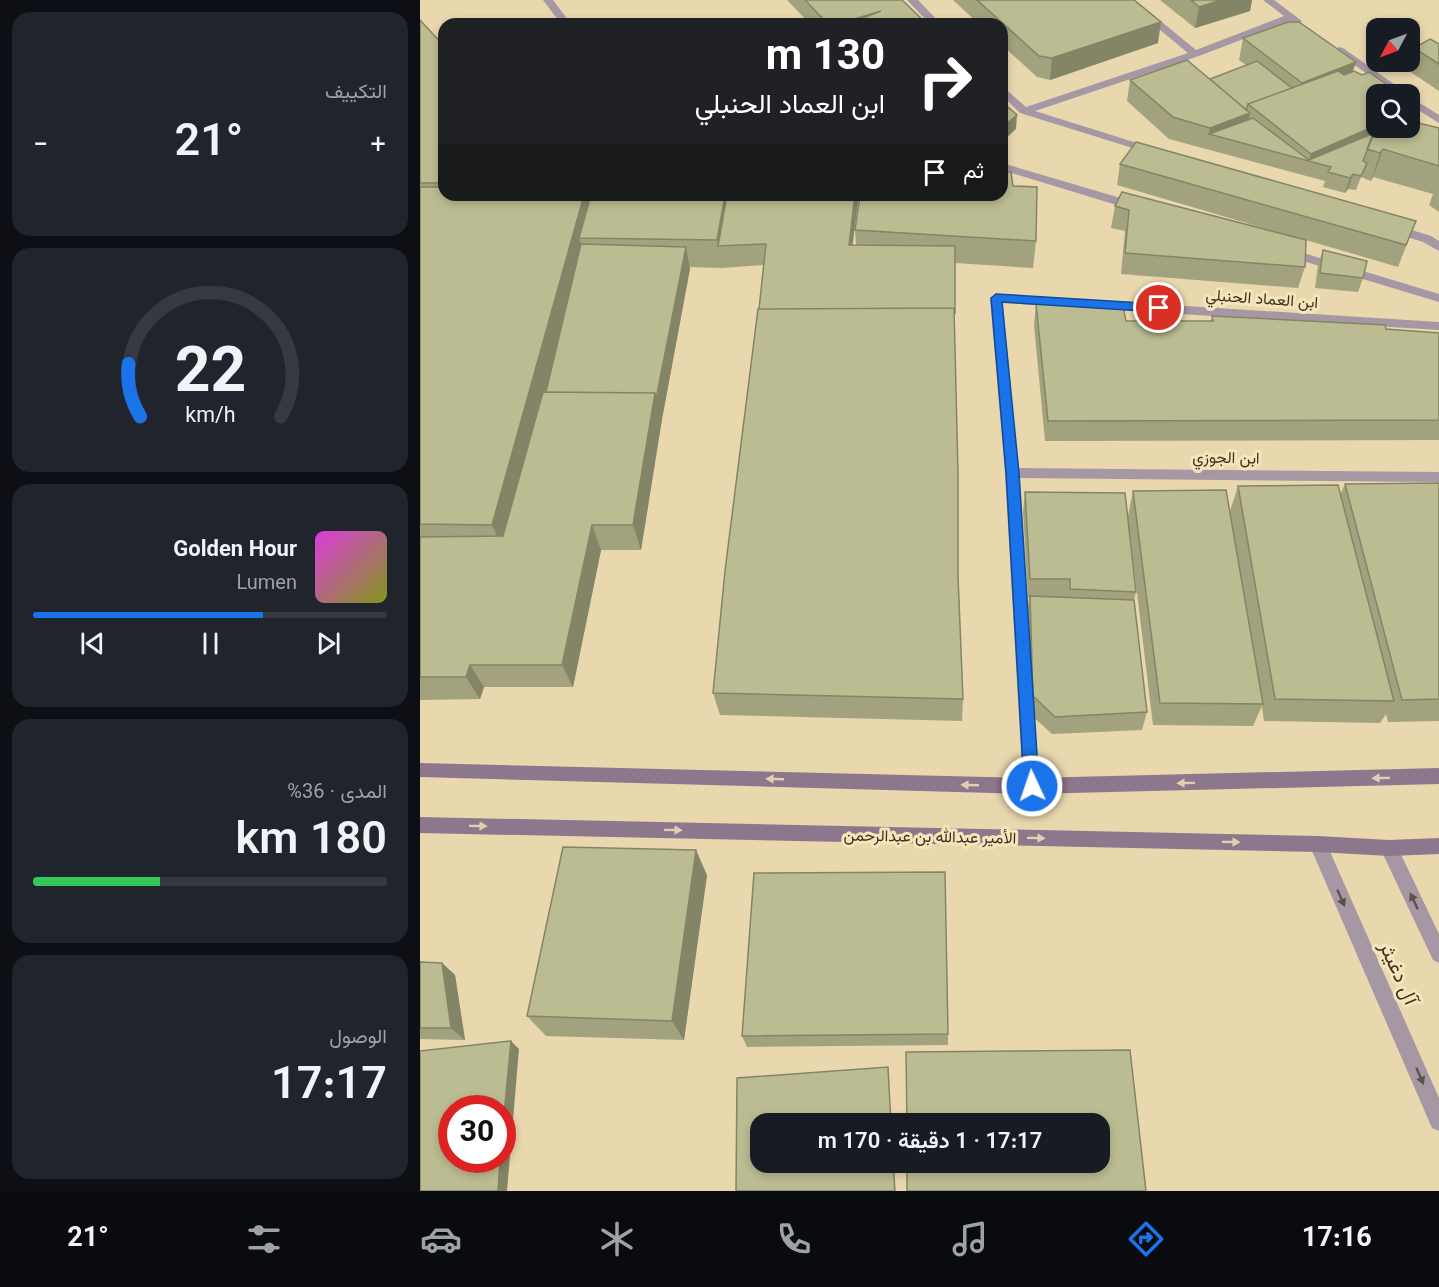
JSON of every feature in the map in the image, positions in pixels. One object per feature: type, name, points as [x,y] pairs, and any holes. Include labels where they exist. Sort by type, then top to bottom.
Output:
[{"type":"main road","points":[[420,770],[1032,786],[1439,777]]},
{"type":"main road","name":"الأمير عبدالله بن عبدالرحمن","points":[[420,825],[1318,844],[1389,848],[1439,846]]},
{"type":"street","points":[[548,0],[562,18]]},
{"type":"street","points":[[912,0],[930,18]]},
{"type":"street","points":[[1129,0],[1195,54]]},
{"type":"street","points":[[1268,0],[1309,30]]},
{"type":"street","points":[[1024,111],[1195,54],[1290,17]]},
{"type":"street","points":[[1327,43],[1388,84]]},
{"type":"street","points":[[1008,95],[1024,111],[1158,153]]},
{"type":"street","points":[[1420,107],[1439,120]]},
{"type":"street","points":[[1008,168],[1148,210]]},
{"type":"street","points":[[1382,225],[1427,239],[1439,247]]},
{"type":"street","points":[[1271,248],[1439,298]]},
{"type":"street","name":"ابن العماد الحنبلي","points":[[1032,786],[1012,473],[996,298],[1439,326]]},
{"type":"street","name":"ابن الجوزي","points":[[1012,473],[1439,477]]},
{"type":"street","name":"آل دغيثر","points":[[1318,844],[1439,1121]]},
{"type":"street","points":[[1389,848],[1439,954]]},
{"type":"building","points":[[805,0],[902,0],[921,18],[863,18],[881,11],[858,18],[822,18]]},
{"type":"building","points":[[977,0],[1134,0],[1161,22],[1052,58],[1039,56],[1008,28],[1008,18],[997,18]]},
{"type":"building","points":[[1191,0],[1221,0],[1199,7]]},
{"type":"building","points":[[420,20],[438,40],[438,183],[420,183]]},
{"type":"building","points":[[1288,22],[1299,22],[1356,62],[1302,83],[1243,38]]},
{"type":"building","points":[[1430,39],[1439,44],[1439,64],[1420,52],[1420,45]]},
{"type":"building","points":[[1187,60],[1250,113],[1210,128],[1173,117],[1130,80]]},
{"type":"building","points":[[1257,61],[1292,88],[1248,104],[1246,110],[1210,79]]},
{"type":"building","points":[[1338,71],[1344,75],[1354,71],[1362,75],[1369,72],[1386,84],[1366,84],[1366,130],[1311,154],[1248,104]]},
{"type":"building","points":[[1008,107],[1017,115],[1008,122]]},
{"type":"building","points":[[1253,118],[1309,160],[1366,136],[1372,138],[1363,161],[1367,163],[1361,176],[1353,174],[1350,178],[1328,172],[1331,167],[1209,134]]},
{"type":"building","points":[[1420,123],[1439,128],[1439,166],[1383,149],[1380,153],[1367,149],[1371,138],[1420,138]]},
{"type":"building","points":[[1136,142],[1416,221],[1406,245],[1120,164]]},
{"type":"building","points":[[1008,172],[1011,172],[1013,186],[1037,187],[1036,241],[855,230],[859,201],[1008,201]]},
{"type":"building","points":[[420,187],[438,187],[438,201],[582,201],[492,525],[420,524]]},
{"type":"building","points":[[1122,192],[1306,240],[1305,267],[1125,253],[1129,210],[1115,206]]},
{"type":"building","points":[[589,201],[724,201],[717,240],[579,238]]},
{"type":"building","points":[[726,201],[854,201],[849,245],[955,246],[955,314],[954,308],[759,309],[766,244],[718,246]]},
{"type":"building","points":[[581,244],[686,247],[656,399],[655,393],[546,392]]},
{"type":"building","points":[[1323,250],[1367,261],[1363,278],[1320,273]]},
{"type":"building","points":[[1036,304],[1123,306],[1126,321],[1213,321],[1212,316],[1385,325],[1386,329],[1439,333],[1439,420],[1048,421]]},
{"type":"building","points":[[954,308],[958,576],[963,699],[713,693],[725,571],[758,309]]},
{"type":"building","points":[[543,392],[655,393],[633,525],[592,525],[562,665],[470,665],[466,677],[420,677],[420,537],[503,536]]},
{"type":"building","points":[[1439,483],[1439,699],[1402,700],[1345,484]]},
{"type":"building","points":[[1338,485],[1394,701],[1275,699],[1238,486]]},
{"type":"building","points":[[1226,490],[1263,704],[1160,703],[1133,491]]},
{"type":"building","points":[[1025,492],[1125,493],[1136,592],[1070,589],[1070,579],[1030,579]]},
{"type":"building","points":[[1030,596],[1134,600],[1147,712],[1055,717],[1033,696]]},
{"type":"building","points":[[563,847],[696,850],[672,1021],[527,1016]]},
{"type":"building","points":[[945,872],[948,1034],[742,1036],[754,873]]},
{"type":"building","points":[[420,962],[442,963],[451,1028],[420,1028]]},
{"type":"building","points":[[511,1041],[506,1095],[438,1095],[438,1173],[499,1173],[498,1191],[420,1191],[420,1051]]},
{"type":"building","points":[[1130,1050],[1146,1191],[907,1191],[907,1173],[1110,1173],[1110,1113],[907,1113],[906,1052]]},
{"type":"building","points":[[888,1067],[890,1113],[750,1113],[750,1173],[894,1173],[895,1191],[736,1191],[737,1078]]},
{"type":"route","points":[[1032,786],[1012,473],[996,298],[1159,308]]}]
